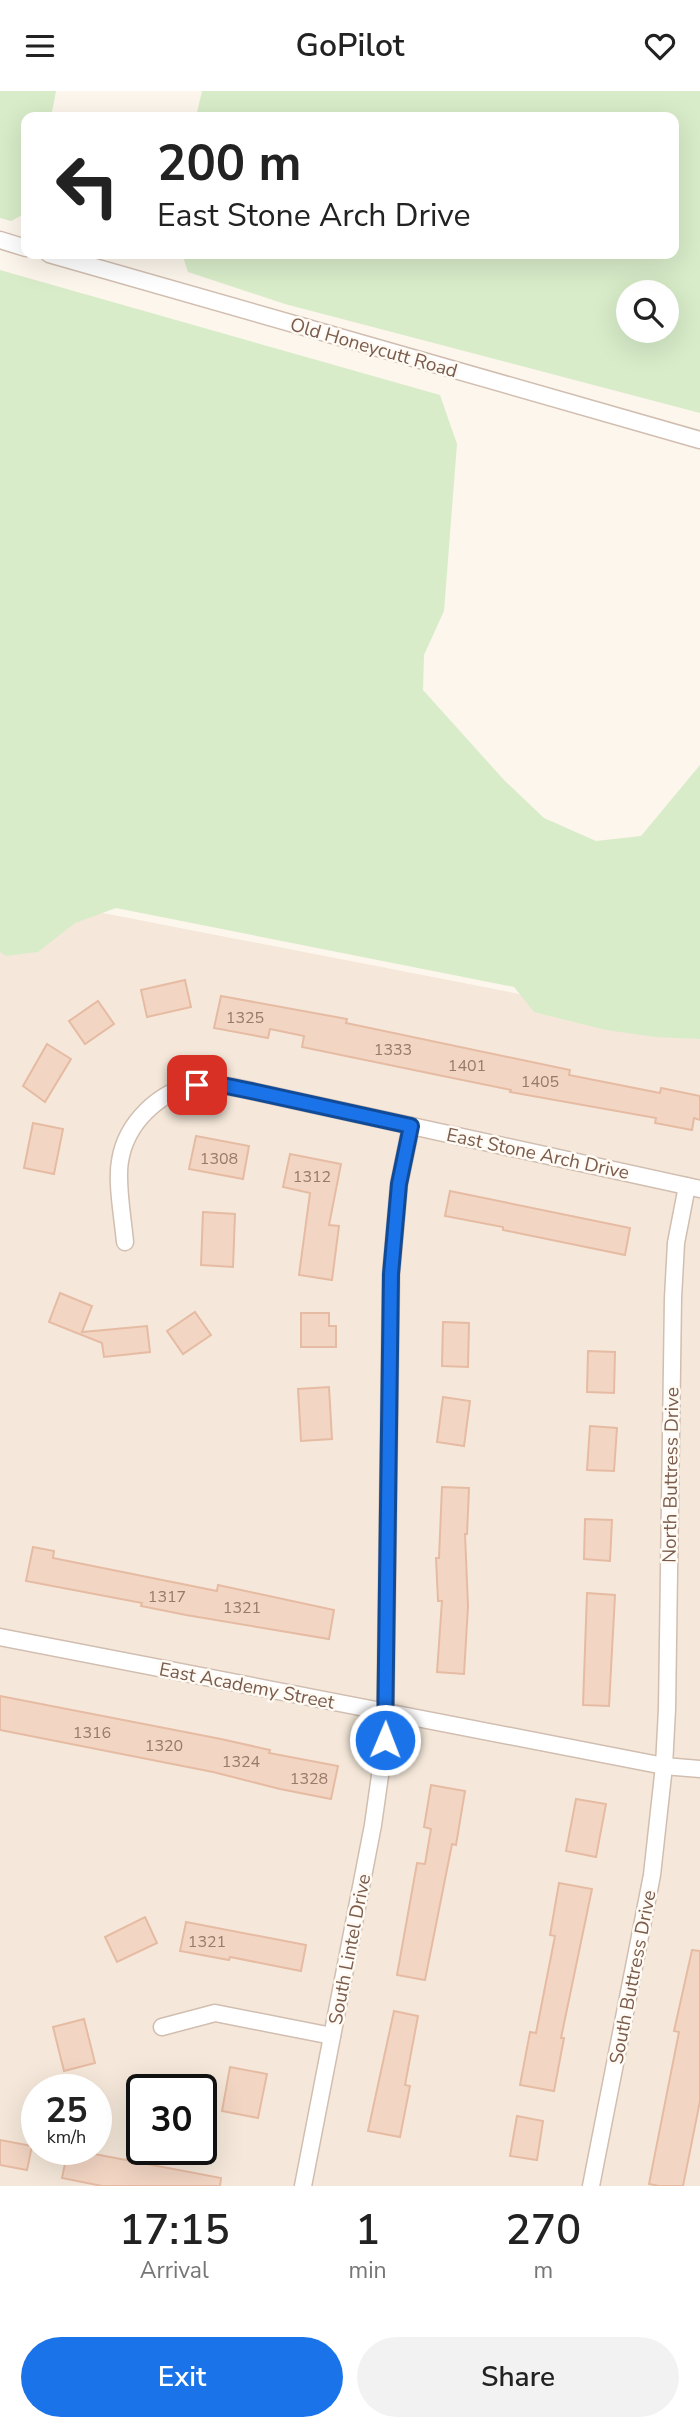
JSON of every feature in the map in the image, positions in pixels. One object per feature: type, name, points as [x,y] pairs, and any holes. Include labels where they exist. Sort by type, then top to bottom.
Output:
[{"type":"street","points":[[0,240],[21,246]]},
{"type":"street","name":"Old Honeycutt Road","points":[[66,259],[700,440]]},
{"type":"street","name":"East Stone Arch Drive","points":[[124,1242],[119,1163],[123,1147],[139,1119],[154,1103],[197,1085],[222,1085],[694,1187]]},
{"type":"street","name":"South Lintel Drive","points":[[303,2186],[373,1825],[385,1740],[391,1274],[399,1184],[411,1126]]},
{"type":"street","name":"North Buttress Drive","points":[[664,1766],[673,1298],[676,1243],[694,1187]]},
{"type":"street","name":"East Academy Street","points":[[0,1637],[664,1766],[700,1769]]},
{"type":"street","name":"South Buttress Drive","points":[[590,2186],[652,1875],[664,1766]]},
{"type":"street","points":[[162,2027],[215,2013],[332,2036]]},
{"type":"shaded area","points":[[0,893],[700,1029],[700,2186],[0,2186]]},
{"type":"green space","points":[[0,91],[56,91],[52,112],[21,112],[21,216],[11,221],[0,218]]},
{"type":"green space","points":[[202,91],[700,91],[700,413],[285,304],[188,272],[184,259],[679,259],[679,112],[197,112]]},
{"type":"green space","points":[[0,270],[440,395],[457,444],[444,611],[424,655],[423,690],[504,780],[544,818],[596,841],[641,836],[700,765],[700,1039],[655,1037],[606,1030],[534,1012],[514,987],[116,908],[75,923],[38,952],[6,956],[0,952]]},
{"type":"building","points":[[185,980],[191,1007],[147,1017],[141,990]]},
{"type":"building","points":[[221,996],[347,1019],[346,1023],[570,1070],[569,1075],[660,1093],[661,1088],[700,1096],[700,1120],[694,1118],[692,1130],[655,1123],[656,1118],[510,1092],[511,1090],[302,1047],[304,1036],[270,1029],[268,1038],[214,1028]]},
{"type":"building","points":[[98,1001],[114,1024],[85,1044],[69,1021]]},
{"type":"building","points":[[47,1044],[71,1059],[45,1102],[23,1086]]},
{"type":"building","points":[[33,1123],[63,1129],[54,1174],[24,1168]]},
{"type":"building","points":[[196,1136],[249,1146],[243,1179],[189,1169]]},
{"type":"building","points":[[290,1154],[341,1164],[329,1225],[339,1226],[332,1280],[299,1275],[310,1193],[283,1187]]},
{"type":"building","points":[[450,1191],[630,1228],[625,1255],[445,1216]]},
{"type":"building","points":[[203,1212],[235,1214],[233,1267],[201,1265]]},
{"type":"building","points":[[60,1293],[92,1306],[82,1332],[147,1326],[150,1352],[104,1357],[102,1343],[49,1322]]},
{"type":"building","points":[[195,1312],[211,1335],[183,1354],[167,1331]]},
{"type":"building","points":[[301,1313],[329,1313],[329,1326],[336,1326],[336,1347],[301,1347]]},
{"type":"building","points":[[443,1322],[469,1323],[468,1367],[442,1366]]},
{"type":"building","points":[[588,1351],[615,1352],[614,1393],[587,1392]]},
{"type":"building","points":[[329,1387],[332,1439],[301,1441],[298,1389]]},
{"type":"building","points":[[443,1397],[470,1401],[464,1446],[437,1442]]},
{"type":"building","points":[[590,1426],[617,1428],[614,1471],[587,1470]]},
{"type":"building","points":[[442,1487],[469,1488],[465,1534],[468,1606],[464,1674],[437,1672],[442,1601],[438,1601],[436,1558],[439,1558]]},
{"type":"building","points":[[585,1519],[612,1520],[610,1561],[584,1559]]},
{"type":"building","points":[[33,1547],[54,1551],[53,1558],[217,1591],[218,1585],[334,1610],[329,1639],[186,1615],[141,1606],[142,1603],[26,1581]]},
{"type":"building","points":[[587,1593],[615,1595],[609,1706],[583,1705]]},
{"type":"building","points":[[0,1696],[221,1739],[270,1750],[269,1753],[338,1766],[331,1799],[213,1772],[0,1730]]},
{"type":"building","points":[[431,1785],[465,1791],[456,1845],[452,1844],[425,1980],[397,1975],[417,1863],[425,1864],[431,1829],[424,1827]]},
{"type":"building","points":[[576,1799],[606,1804],[596,1857],[566,1851]]},
{"type":"building","points":[[559,1883],[592,1889],[561,2038],[564,2038],[554,2091],[520,2085],[530,2032],[536,2033],[555,1936],[550,1935]]},
{"type":"building","points":[[145,1917],[157,1943],[117,1962],[105,1937]]},
{"type":"building","points":[[186,1922],[306,1945],[301,1971],[230,1957],[229,1960],[180,1951]]},
{"type":"building","points":[[692,1950],[700,1951],[700,2101],[683,2186],[659,2186],[649,2184],[679,2032],[674,2031]]},
{"type":"building","points":[[394,2011],[418,2016],[405,2085],[410,2086],[400,2137],[368,2131]]},
{"type":"building","points":[[84,2019],[95,2063],[64,2071],[53,2027]]},
{"type":"building","points":[[230,2067],[267,2074],[258,2118],[222,2111]]},
{"type":"building","points":[[517,2116],[543,2121],[537,2160],[510,2156]]},
{"type":"building","points":[[0,2140],[21,2144],[21,2165],[28,2165],[27,2170],[0,2165]]},
{"type":"building","points":[[112,2157],[126,2160],[126,2165],[152,2165],[221,2178],[220,2186],[102,2186],[62,2178],[65,2165],[112,2165]]},
{"type":"route","points":[[197,1085],[222,1085],[411,1126],[399,1184],[394,1226],[389,1317],[385,1740]]}]
